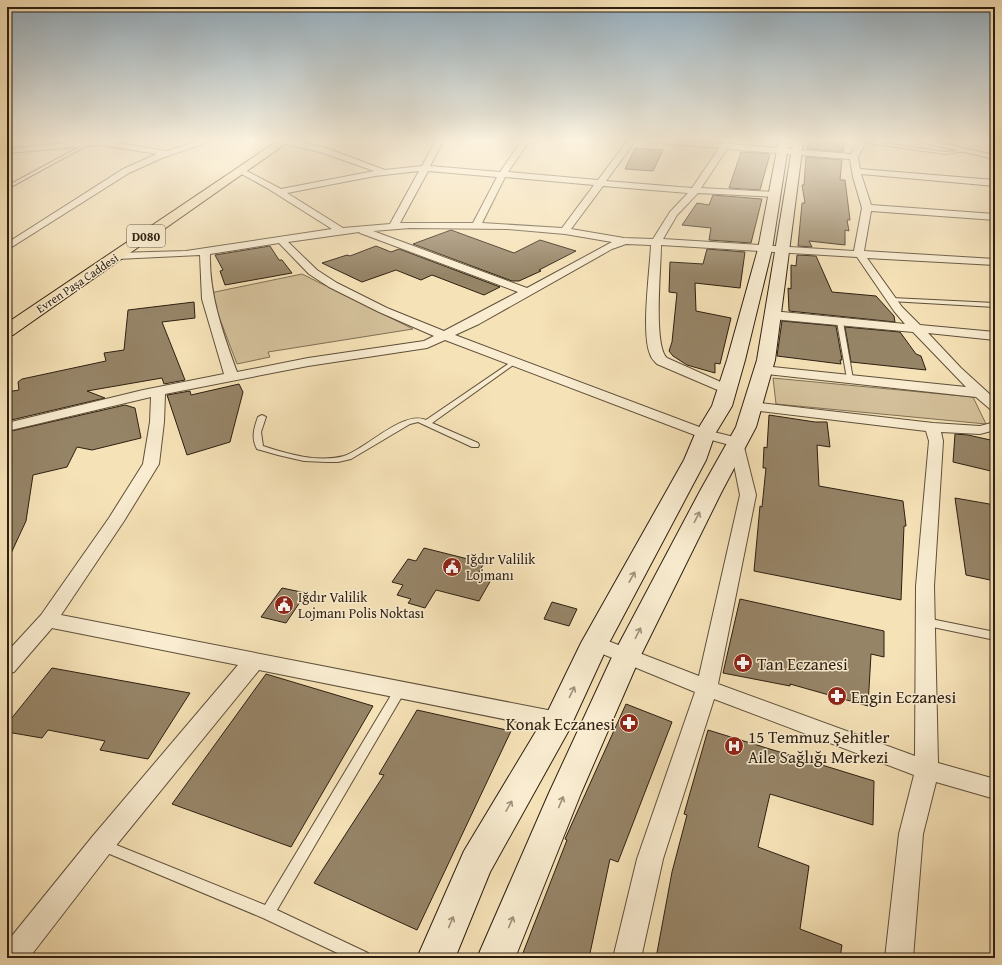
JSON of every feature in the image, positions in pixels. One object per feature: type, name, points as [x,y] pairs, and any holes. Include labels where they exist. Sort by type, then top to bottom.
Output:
[{"type":"highway","name":"Evren Paşa Caddesi","points":[[7,316],[212,185]]},
{"type":"highway","name":"Evren Paşa Caddesi","points":[[7,331],[220,185]]},
{"type":"street","points":[[7,247],[104,185]]},
{"type":"street","points":[[266,185],[341,231]]},
{"type":"street","points":[[279,192],[316,185]]},
{"type":"street","points":[[393,227],[416,185]]},
{"type":"street","points":[[476,226],[497,185]]},
{"type":"street","points":[[565,230],[600,185]]},
{"type":"street","points":[[626,185],[695,191],[709,190],[775,195]]},
{"type":"street","points":[[698,185],[695,191],[673,214],[656,242],[653,341],[655,354],[662,361],[727,390]]},
{"type":"street","points":[[496,958],[565,793],[626,657],[746,427],[766,360],[772,315],[775,195],[778,185]]},
{"type":"street","points":[[436,958],[476,863],[558,722],[595,643],[695,460],[705,434],[722,406],[736,360],[774,250],[784,185]]},
{"type":"street","points":[[860,185],[867,208],[859,253],[892,300],[917,330],[956,371],[995,406]]},
{"type":"street","points":[[867,208],[995,217]]},
{"type":"street","points":[[117,256],[186,254],[360,229],[476,226],[565,230],[625,241],[774,250],[859,253],[995,262]]},
{"type":"street","points":[[360,229],[528,292]]},
{"type":"street","points":[[281,240],[305,266],[323,279],[383,310],[445,336],[705,434],[737,442]]},
{"type":"street","points":[[7,427],[158,391],[308,362],[427,344],[528,292],[608,247],[625,241]]},
{"type":"street","points":[[205,251],[203,269],[212,318],[232,377]]},
{"type":"street","points":[[772,315],[917,330],[995,336]]},
{"type":"street","points":[[763,370],[995,395]]},
{"type":"street","points":[[7,666],[48,620],[116,522],[151,464],[157,422],[158,391]]},
{"type":"street","points":[[752,406],[933,428],[980,430],[995,426]]},
{"type":"street","points":[[899,958],[911,834],[927,770],[924,586],[936,441],[933,428]]},
{"type":"street","points":[[628,958],[650,859],[707,688],[748,495],[737,442]]},
{"type":"street","points":[[48,620],[558,722]]},
{"type":"street","points":[[595,643],[626,657],[707,688],[927,770],[995,789]]},
{"type":"street","points":[[12,958],[101,845],[254,661]]},
{"type":"lane","points":[[892,300],[995,305]]},
{"type":"lane","points":[[840,322],[850,379]]},
{"type":"lane","points":[[427,423],[514,362]]},
{"type":"lane","points":[[262,416],[258,426],[257,440],[260,447],[320,461],[337,460],[348,457],[408,422],[419,420],[475,445]]},
{"type":"lane","points":[[925,622],[995,636]]},
{"type":"lane","points":[[268,913],[400,690]]},
{"type":"lane","points":[[101,845],[268,913],[363,958]]},
{"type":"shaded area","points":[[302,274],[413,329],[268,352],[270,357],[237,364],[210,293]]},
{"type":"shaded area","points":[[773,378],[973,397],[986,424],[776,404]]},
{"type":"building","points":[[730,185],[761,185],[760,190],[729,188]]},
{"type":"building","points":[[802,185],[846,185],[850,220],[847,220],[849,231],[845,230],[845,245],[809,241],[812,247],[798,246],[802,203],[805,203]]},
{"type":"building","points":[[713,195],[762,199],[751,243],[709,240],[711,228],[682,225],[697,203],[709,205]]},
{"type":"building","points":[[451,230],[514,253],[540,240],[576,251],[539,270],[541,271],[519,281],[512,281],[413,244]]},
{"type":"building","points":[[270,246],[279,260],[282,260],[292,273],[225,285],[220,271],[223,270],[215,255]]},
{"type":"building","points":[[376,246],[391,252],[399,249],[500,287],[484,295],[432,275],[421,280],[396,270],[362,282],[322,263],[347,255],[350,256]]},
{"type":"building","points":[[707,249],[745,252],[740,288],[695,283],[696,311],[731,318],[720,364],[715,363],[715,373],[687,365],[673,356],[669,351],[672,342],[677,293],[669,292],[670,262],[703,264]]},
{"type":"building","points":[[797,255],[816,256],[832,292],[876,296],[894,316],[895,322],[789,311],[788,288],[791,289],[791,265],[796,266]]},
{"type":"building","points":[[194,302],[195,318],[162,322],[185,380],[164,384],[162,378],[87,391],[105,398],[7,421],[7,392],[19,390],[18,382],[22,379],[106,361],[104,353],[124,350],[128,310]]},
{"type":"building","points":[[782,321],[836,326],[842,360],[840,360],[841,364],[777,356]]},
{"type":"building","points":[[845,327],[900,332],[916,354],[921,356],[926,370],[851,362]]},
{"type":"building","points":[[239,384],[243,392],[230,442],[187,455],[167,395],[190,391],[191,395]]},
{"type":"building","points":[[125,405],[135,408],[141,438],[92,450],[77,447],[67,467],[33,475],[26,521],[7,562],[7,432]]},
{"type":"building","points":[[769,415],[815,422],[827,422],[830,447],[817,445],[819,486],[903,501],[906,526],[904,526],[901,600],[754,571],[760,506],[762,507],[766,468],[763,468],[764,447],[767,448]]},
{"type":"building","points":[[955,434],[968,435],[995,441],[995,472],[953,462]]},
{"type":"building","points":[[955,498],[995,505],[995,581],[966,575]]},
{"type":"building","name":"Iğdır Valilik Lojmanı","points":[[424,548],[484,563],[478,574],[492,578],[479,601],[436,590],[425,608],[408,603],[411,599],[397,595],[403,585],[392,582],[408,559],[416,561]]},
{"type":"building","name":"Iğdır Valilik Lojmanı Polis Noktası","points":[[282,588],[306,593],[286,623],[261,617]]},
{"type":"building","points":[[740,599],[884,631],[884,657],[871,654],[868,706],[790,684],[790,686],[723,673]]},
{"type":"building","points":[[552,602],[577,609],[569,626],[544,619]]},
{"type":"building","points":[[52,668],[190,693],[148,759],[100,750],[105,741],[48,730],[42,738],[7,732],[7,724]]},
{"type":"building","points":[[266,674],[373,706],[291,847],[172,804]]},
{"type":"building","points":[[626,704],[672,722],[618,862],[610,859],[589,958],[521,958],[567,840],[565,839]]},
{"type":"building","points":[[417,710],[511,731],[417,930],[314,883],[384,775],[379,774]]},
{"type":"building","points":[[708,730],[874,781],[873,825],[770,794],[758,847],[809,866],[800,929],[842,945],[840,958],[656,958],[672,872],[687,815],[684,814]]},
{"type":"place","name":"Iğdır Valilik Lojmanı","points":[[452,567]]},
{"type":"place","name":"Iğdır Valilik Lojmanı Polis Noktası","points":[[284,605]]},
{"type":"place","name":"Tan Eczanesi","points":[[743,663]]},
{"type":"place","name":"Engin Eczanesi","points":[[837,696]]},
{"type":"place","name":"Konak Eczanesi","points":[[629,723]]},
{"type":"place","name":"15 Temmuz Şehitler Aile Sağlığı Merkezi","points":[[734,746]]}]
